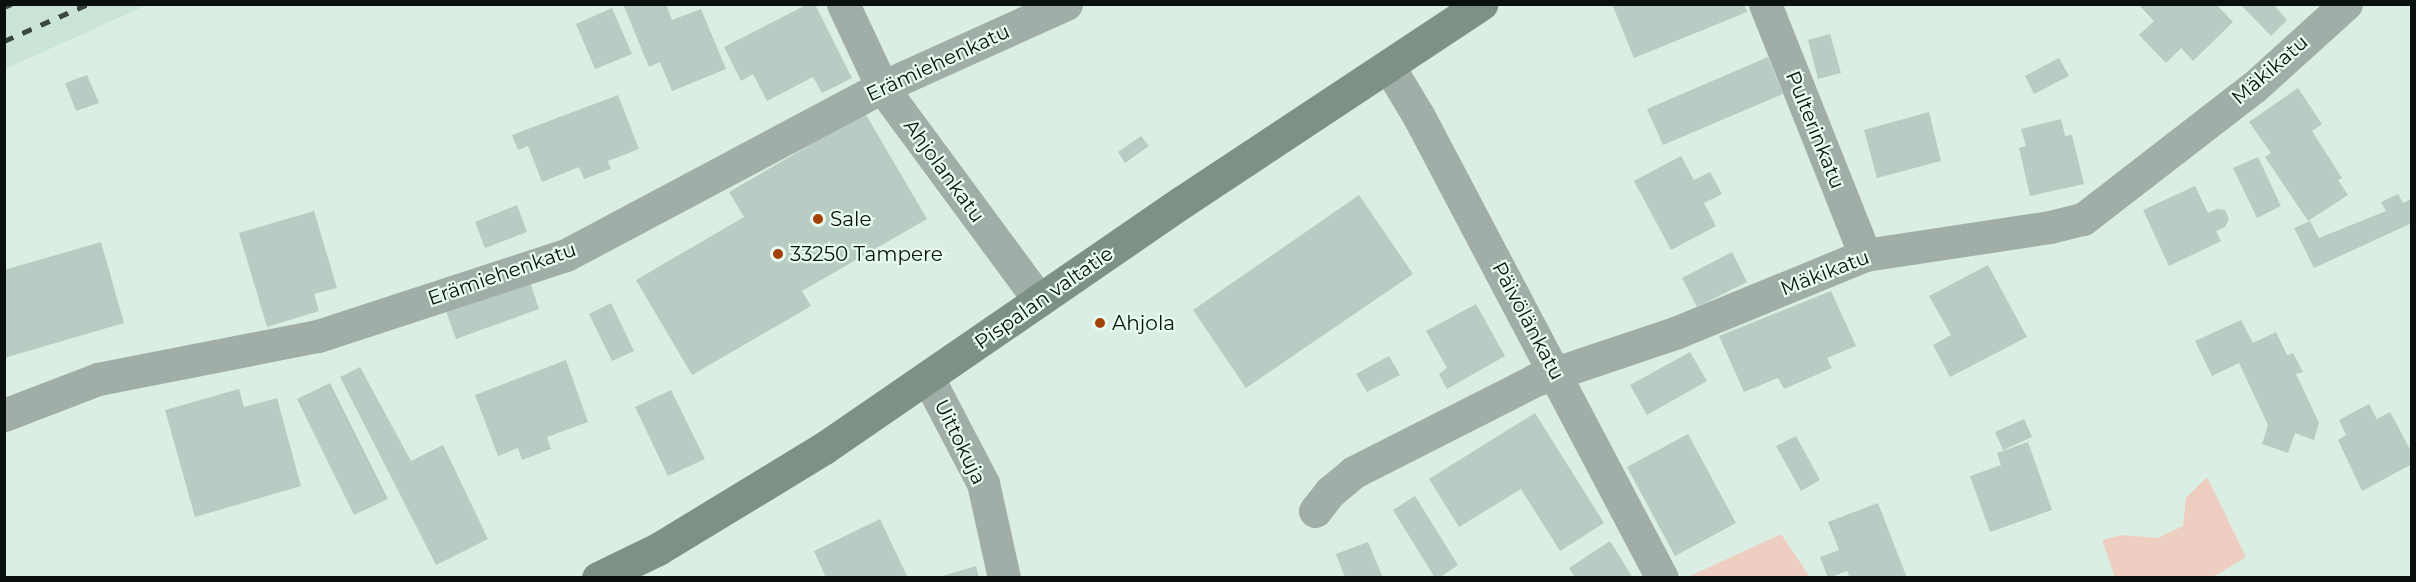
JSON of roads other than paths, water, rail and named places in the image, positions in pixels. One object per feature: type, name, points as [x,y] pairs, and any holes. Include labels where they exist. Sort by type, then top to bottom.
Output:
[{"type":"main road","name":"Pispalan valtatie","points":[[598,578],[658,549],[824,448],[1182,202],[1481,4]]},
{"type":"street","name":"Ahjolankatu","points":[[843,4],[882,87],[1039,300]]},
{"type":"street","name":"Erämiehenkatu","points":[[4,415],[98,379],[318,336],[566,255],[882,87],[1066,4]]},
{"type":"street","name":"Pulterinkatu","points":[[1765,4],[1865,255]]},
{"type":"street","name":"Mäkikatu","points":[[1316,512],[1330,492],[1354,472],[1555,372],[1675,333],[1865,255],[2050,227],[2083,219],[2254,87],[2346,4]]},
{"type":"street","name":"Päivölänkatu","points":[[1389,67],[1418,115],[1662,578]]},
{"type":"street","name":"Uittokuja","points":[[928,378],[983,483],[1004,578]]},
{"type":"railway","points":[[4,7],[11,4]]},
{"type":"railway","points":[[4,41],[88,4]]},
{"type":"place","name":"Sale","points":[[818,219]]},
{"type":"place","name":"33250 Tampere","points":[[778,254]]},
{"type":"place","name":"Ahjola","points":[[1100,323]]}]
